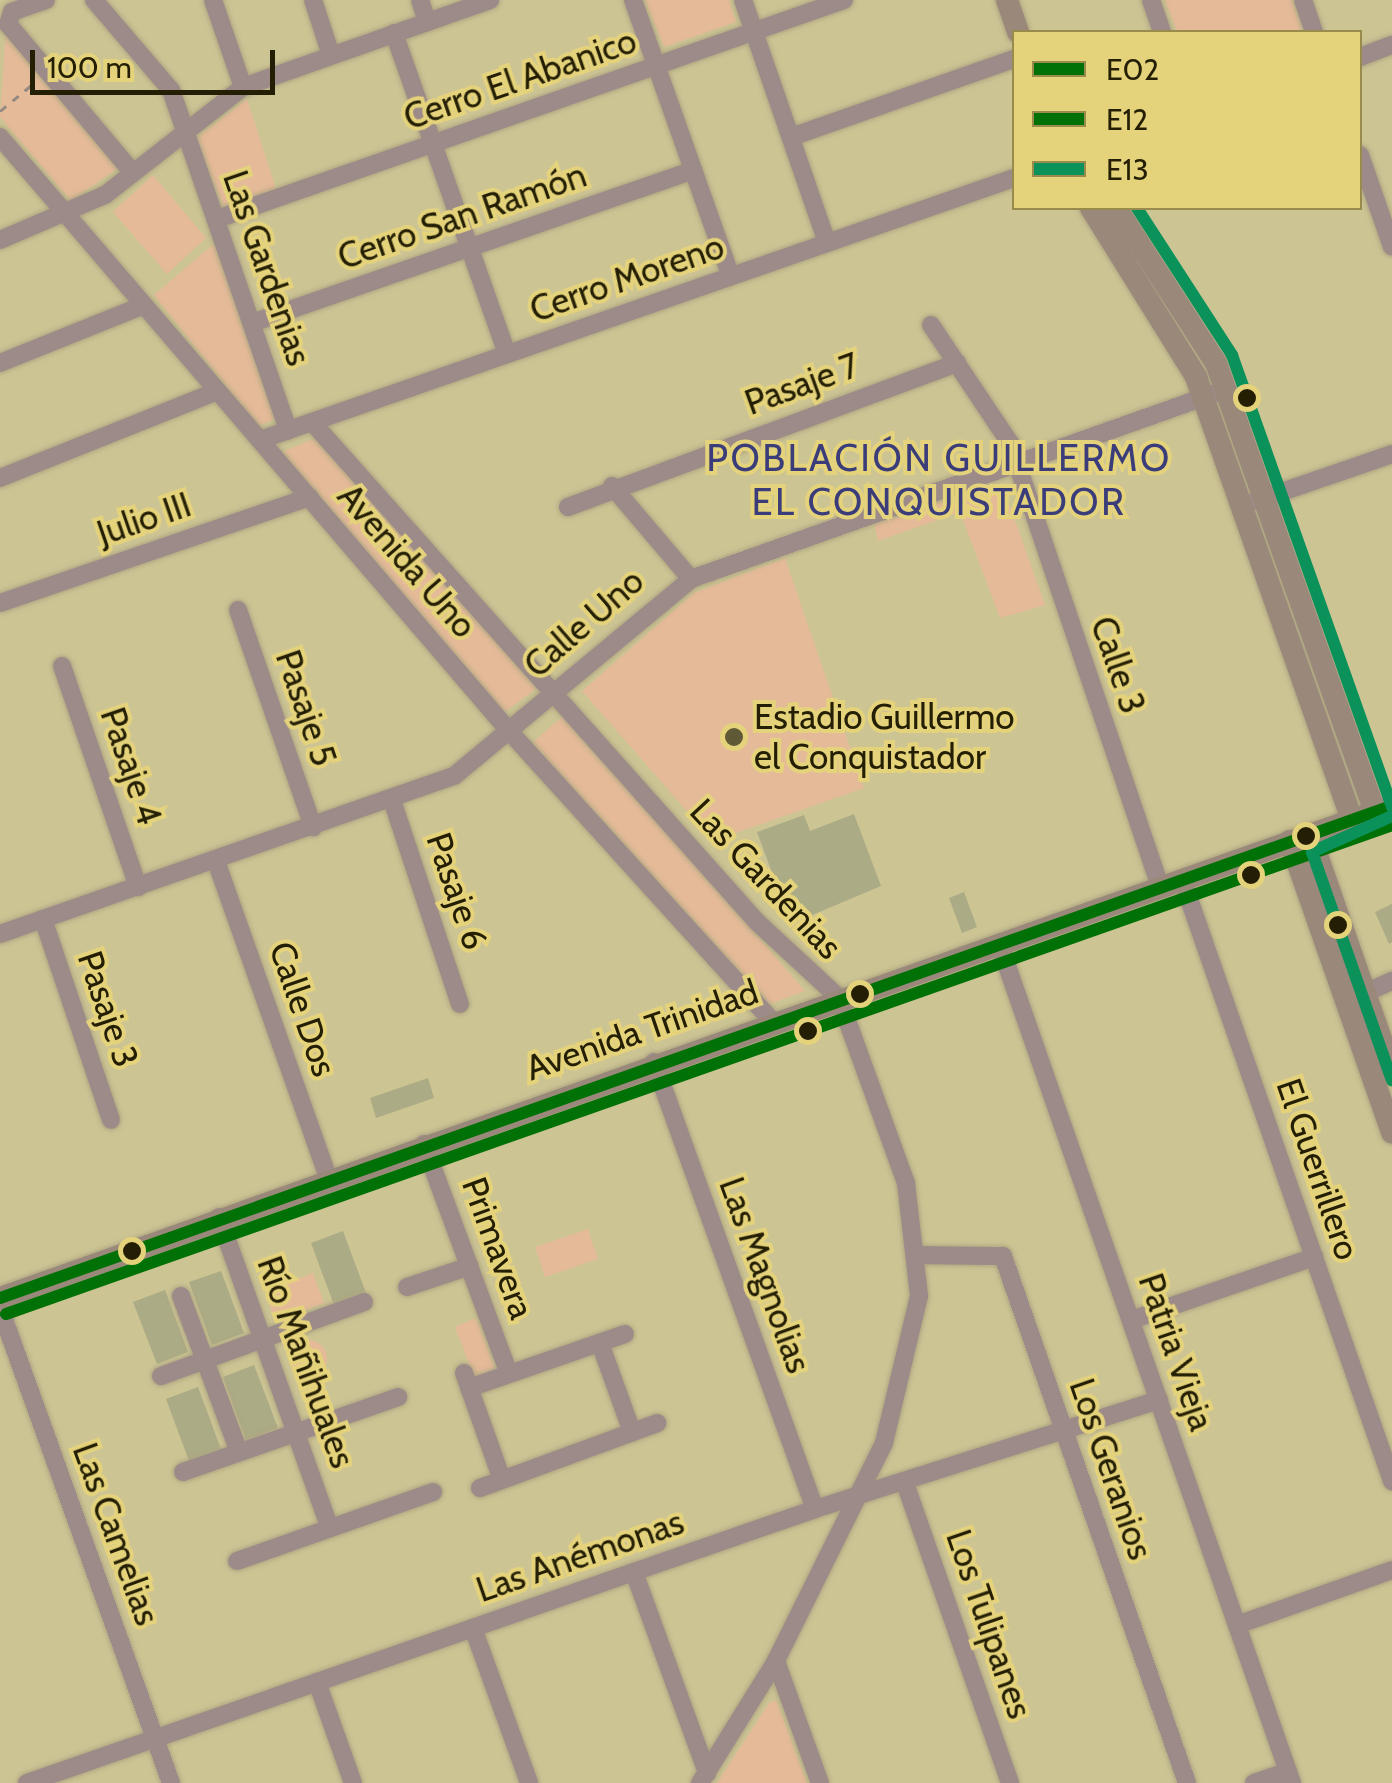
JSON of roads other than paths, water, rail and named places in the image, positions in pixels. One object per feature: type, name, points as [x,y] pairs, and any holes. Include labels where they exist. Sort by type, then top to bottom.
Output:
[{"type":"main road","points":[[1007,0],[1017,30]]},
{"type":"main road","points":[[1092,210],[1204,397],[1352,820]]},
{"type":"main road","points":[[1118,210],[1190,314],[1227,389],[1384,809]]},
{"type":"main road","name":"Avenida Trinidad","points":[[0,1298],[654,1062],[1384,809]]},
{"type":"main road","points":[[1300,838],[1365,993],[1392,1070]]},
{"type":"main road","points":[[1300,838],[1392,1133]]},
{"type":"street","points":[[46,0],[6,16],[133,172]]},
{"type":"street","name":"Las Gardenias","points":[[94,0],[171,90],[288,430]]},
{"type":"street","points":[[213,0],[243,87]]},
{"type":"street","points":[[313,0],[332,56]]},
{"type":"street","points":[[420,0],[427,22]]},
{"type":"street","points":[[0,240],[66,214],[133,172],[184,127],[243,87],[490,0]]},
{"type":"street","points":[[633,0],[731,276]]},
{"type":"street","points":[[743,0],[827,243]]},
{"type":"street","name":"Cerro El Abanico","points":[[217,218],[844,0]]},
{"type":"street","points":[[1151,0],[1161,30]]},
{"type":"street","points":[[1303,0],[1313,30]]},
{"type":"street","points":[[394,33],[507,354]]},
{"type":"street","points":[[1362,56],[1392,45]]},
{"type":"street","points":[[790,137],[1012,60]]},
{"type":"street","name":"Avenida Uno","points":[[0,136],[510,732],[772,1022]]},
{"type":"street","points":[[1362,161],[1392,247]]},
{"type":"street","name":"Cerro San Ramón","points":[[252,323],[693,170]]},
{"type":"street","name":"Cerro Moreno","points":[[260,440],[1012,179]]},
{"type":"street","points":[[0,363],[144,305]]},
{"type":"street","name":"Calle 3","points":[[931,325],[1008,440],[1171,883]]},
{"type":"street","name":"Pasaje 7","points":[[568,507],[612,486],[957,363]]},
{"type":"street","name":"Calle Uno","points":[[0,934],[454,776],[691,579],[1227,389]]},
{"type":"street","points":[[0,478],[218,390]]},
{"type":"street","name":"Las Gardenias","points":[[312,422],[778,945],[838,998],[900,1163],[919,1256],[905,1374],[860,1499],[776,1661],[703,1778]]},
{"type":"street","points":[[1242,506],[1392,454]]},
{"type":"street","points":[[612,486],[691,579]]},
{"type":"street","name":"Julio III","points":[[0,603],[309,497]]},
{"type":"street","name":"Pasaje 5","points":[[238,610],[313,827]]},
{"type":"street","name":"Pasaje 4","points":[[62,666],[138,887]]},
{"type":"street","name":"Pasaje 6","points":[[392,800],[460,1004]]},
{"type":"street","name":"Calle Dos","points":[[216,861],[328,1178]]},
{"type":"street","name":"El Guerrillero","points":[[1171,883],[1314,1258],[1392,1481]]},
{"type":"street","name":"Pasaje 3","points":[[44,919],[112,1120]]},
{"type":"street","name":"Patria Vieja","points":[[999,942],[1290,1777]]},
{"type":"street","points":[[1365,993],[1392,982]]},
{"type":"street","name":"Las Magnolias","points":[[654,1062],[819,1508]]},
{"type":"street","name":"Primavera","points":[[424,1144],[508,1374]]},
{"type":"street","name":"Río Mañihuales","points":[[220,1217],[330,1528]]},
{"type":"street","name":"Los Geranios","points":[[919,1256],[1002,1256],[1187,1783]]},
{"type":"street","points":[[1131,1320],[1314,1258]]},
{"type":"street","points":[[407,1287],[470,1266]]},
{"type":"street","points":[[182,1296],[239,1452]]},
{"type":"street","points":[[160,1376],[364,1302]]},
{"type":"street","name":"Las Camelias","points":[[0,1308],[171,1783]]},
{"type":"street","points":[[501,1477],[466,1381],[508,1374],[625,1334]]},
{"type":"street","points":[[600,1343],[632,1432]]},
{"type":"street","points":[[183,1472],[398,1397]]},
{"type":"street","name":"Las Anémonas","points":[[26,1783],[819,1508],[906,1486],[1159,1400]]},
{"type":"street","points":[[480,1488],[501,1477],[658,1423]]},
{"type":"street","name":"Los Tulipanes","points":[[906,1486],[1010,1783]]},
{"type":"street","points":[[237,1561],[433,1492]]},
{"type":"street","points":[[819,1508],[840,1538]]},
{"type":"street","points":[[1237,1625],[1392,1570]]},
{"type":"street","points":[[634,1572],[703,1778]]},
{"type":"street","points":[[473,1628],[529,1783]]},
{"type":"street","points":[[776,1661],[820,1783]]},
{"type":"street","points":[[317,1682],[352,1783]]},
{"type":"street","points":[[1254,1783],[1290,1777]]},
{"type":"place","name":"Estadio Guillermo el Conquistador","points":[[734,737]]},
{"type":"district","name":"POBLACIÓN GUILLERMO EL CONQUISTADOR","points":[[939,480]]}]
